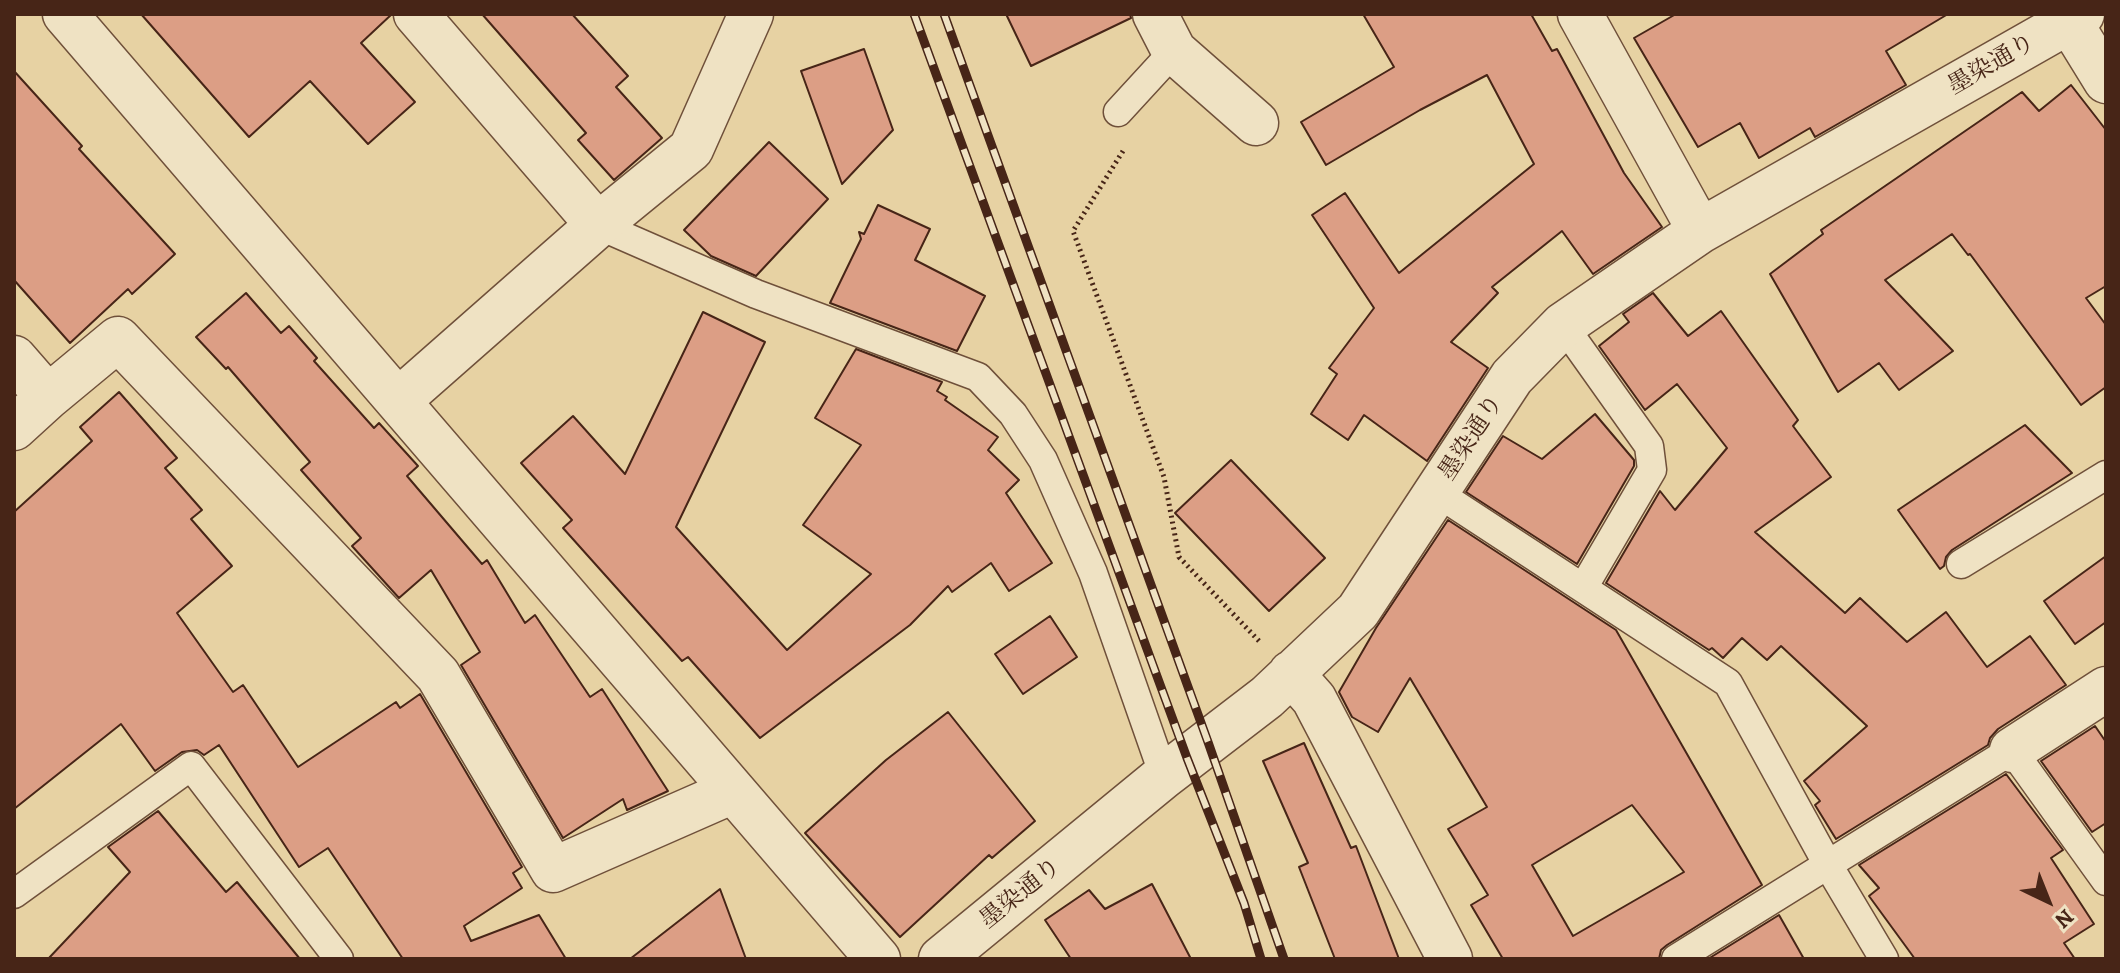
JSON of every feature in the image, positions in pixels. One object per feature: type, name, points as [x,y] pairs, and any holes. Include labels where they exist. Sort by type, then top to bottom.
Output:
[{"type":"street","points":[[65,14],[878,959]]},
{"type":"street","points":[[416,14],[598,225]]},
{"type":"street","points":[[398,401],[598,225],[691,149],[751,14]]},
{"type":"street","points":[[1580,14],[1700,231]]},
{"type":"street","points":[[2076,18],[2106,81]]},
{"type":"street","name":"墨染通り","points":[[941,959],[1164,776],[1267,697],[1358,611],[1512,377],[1563,325],[1700,231],[2076,18]]},
{"type":"street","points":[[1164,33],[1256,123]]},
{"type":"street","points":[[14,428],[118,339],[438,675],[553,870],[733,791]]},
{"type":"street","points":[[14,358],[48,397]]},
{"type":"street","points":[[1291,673],[1314,699],[1450,959]]},
{"type":"street","points":[[2012,750],[2106,689]]},
{"type":"lane","points":[[1118,112],[1164,33]]},
{"type":"lane","points":[[598,225],[756,294],[978,377],[1013,414],[1043,460],[1093,573],[1164,776]]},
{"type":"lane","points":[[1563,325],[1649,446],[1652,470],[1583,588]]},
{"type":"lane","points":[[1961,564],[2106,475]]},
{"type":"lane","points":[[1436,492],[1728,683],[1828,865],[1884,959]]},
{"type":"lane","points":[[1676,959],[2012,750],[2106,881]]},
{"type":"lane","points":[[14,894],[191,766],[339,959]]},
{"type":"path","points":[[1118,112],[1135,131],[1073,231],[1164,477],[1179,557],[1291,673]]},
{"type":"building","points":[[141,14],[392,14],[361,43],[415,102],[368,144],[310,81],[249,137]]},
{"type":"building","points":[[482,14],[572,14],[628,76],[616,87],[662,138],[614,180],[578,140],[586,133]]},
{"type":"building","points":[[1006,14],[1130,14],[1131,18],[1031,66]]},
{"type":"building","points":[[1363,14],[1531,14],[1552,51],[1557,49],[1624,173],[1662,227],[1593,274],[1562,231],[1492,287],[1498,293],[1451,342],[1488,368],[1427,461],[1364,415],[1348,440],[1311,414],[1337,374],[1329,368],[1374,308],[1312,215],[1345,193],[1399,273],[1534,164],[1487,75],[1326,165],[1301,122],[1394,67]]},
{"type":"building","points":[[1676,14],[1948,14],[1886,51],[1906,85],[1815,137],[1810,128],[1759,158],[1740,123],[1698,147],[1634,38]]},
{"type":"building","points":[[864,49],[893,130],[842,184],[801,71]]},
{"type":"building","points":[[14,71],[82,146],[79,149],[175,254],[132,294],[128,289],[70,343],[14,280]]},
{"type":"building","points":[[2071,85],[2106,130],[2106,286],[2086,298],[2106,325],[2106,387],[2081,405],[1952,234],[1885,280],[1953,351],[1899,390],[1879,363],[1838,392],[1770,274],[1823,234],[1821,230],[2022,92],[2039,111]]},
{"type":"building","points":[[769,142],[828,199],[756,276],[711,256],[684,230]]},
{"type":"building","points":[[878,205],[930,229],[915,260],[985,296],[957,351],[830,303],[861,239],[859,232],[864,234]]},
{"type":"building","points":[[246,293],[281,333],[289,326],[317,358],[314,361],[374,428],[379,423],[418,466],[407,476],[482,564],[487,560],[525,623],[535,615],[590,697],[602,689],[668,791],[627,810],[623,799],[563,838],[461,665],[480,652],[431,570],[399,598],[352,546],[361,538],[301,470],[310,462],[228,367],[226,369],[196,337]]},
{"type":"building","points":[[1653,293],[1688,336],[1721,311],[1798,420],[1793,426],[1831,477],[1755,532],[1845,613],[1860,598],[1907,642],[1946,612],[1987,667],[2030,636],[2066,685],[1998,729],[1988,745],[1836,839],[1815,805],[1820,801],[1804,781],[1867,726],[1781,646],[1767,660],[1742,638],[1723,658],[1712,648],[1709,650],[1606,583],[1660,491],[1675,510],[1727,448],[1677,384],[1645,410],[1599,346],[1629,322],[1623,314]]},
{"type":"building","points":[[703,312],[765,342],[676,527],[787,650],[871,574],[803,525],[861,445],[815,418],[856,349],[942,382],[937,391],[947,397],[945,400],[998,437],[988,450],[1019,480],[1006,493],[1052,563],[1009,591],[991,563],[952,592],[948,586],[910,625],[760,738],[688,657],[682,661],[563,528],[572,520],[521,463],[573,416],[625,474]]},
{"type":"building","points":[[119,392],[177,458],[165,468],[202,510],[191,519],[232,566],[177,613],[233,692],[243,685],[298,767],[396,702],[400,708],[420,694],[522,867],[513,873],[522,888],[464,926],[471,941],[539,915],[566,959],[403,959],[328,848],[299,867],[219,745],[204,755],[197,750],[182,752],[155,771],[121,724],[14,809],[14,512],[92,441],[80,427]]},
{"type":"building","points":[[1595,414],[1634,460],[1634,466],[1577,564],[1466,492],[1503,436],[1542,459]]},
{"type":"building","points":[[2025,425],[2072,473],[1952,550],[1940,569],[1898,510]]},
{"type":"building","points":[[1231,460],[1325,558],[1269,611],[1175,513]]},
{"type":"building","points":[[1448,520],[1616,630],[1762,885],[1667,945],[1661,950],[1659,959],[1503,959],[1471,905],[1488,895],[1448,829],[1487,807],[1410,678],[1378,732],[1352,717],[1339,692],[1376,628]],"holes":[[[1632,805],[1684,872],[1573,936],[1532,865]]]},
{"type":"building","points":[[2106,556],[2106,622],[2075,644],[2044,601]]},
{"type":"building","points":[[1050,616],[1077,657],[1023,694],[995,654]]},
{"type":"building","points":[[948,712],[1035,821],[992,858],[989,855],[900,937],[805,833],[886,760]]},
{"type":"building","points":[[2095,726],[2106,742],[2106,823],[2092,832],[2041,761]]},
{"type":"building","points":[[1304,743],[1351,848],[1356,846],[1399,959],[1335,959],[1299,867],[1308,863],[1263,761]]},
{"type":"building","points":[[2006,774],[2063,850],[2051,858],[2094,924],[2064,943],[2075,959],[1915,959],[1869,896],[1879,888],[1859,865]]},
{"type":"building","points":[[158,811],[226,892],[237,882],[300,959],[48,959],[130,872],[108,847]]},
{"type":"building","points":[[1152,884],[1191,959],[1071,959],[1045,920],[1089,890],[1105,909]]},
{"type":"building","points":[[720,889],[746,959],[630,959]]},
{"type":"building","points":[[1779,915],[1804,959],[1708,959]]},
{"type":"railway","points":[[914,14],[1187,758],[1244,903],[1261,959]]},
{"type":"railway","points":[[944,14],[1284,959]]}]
